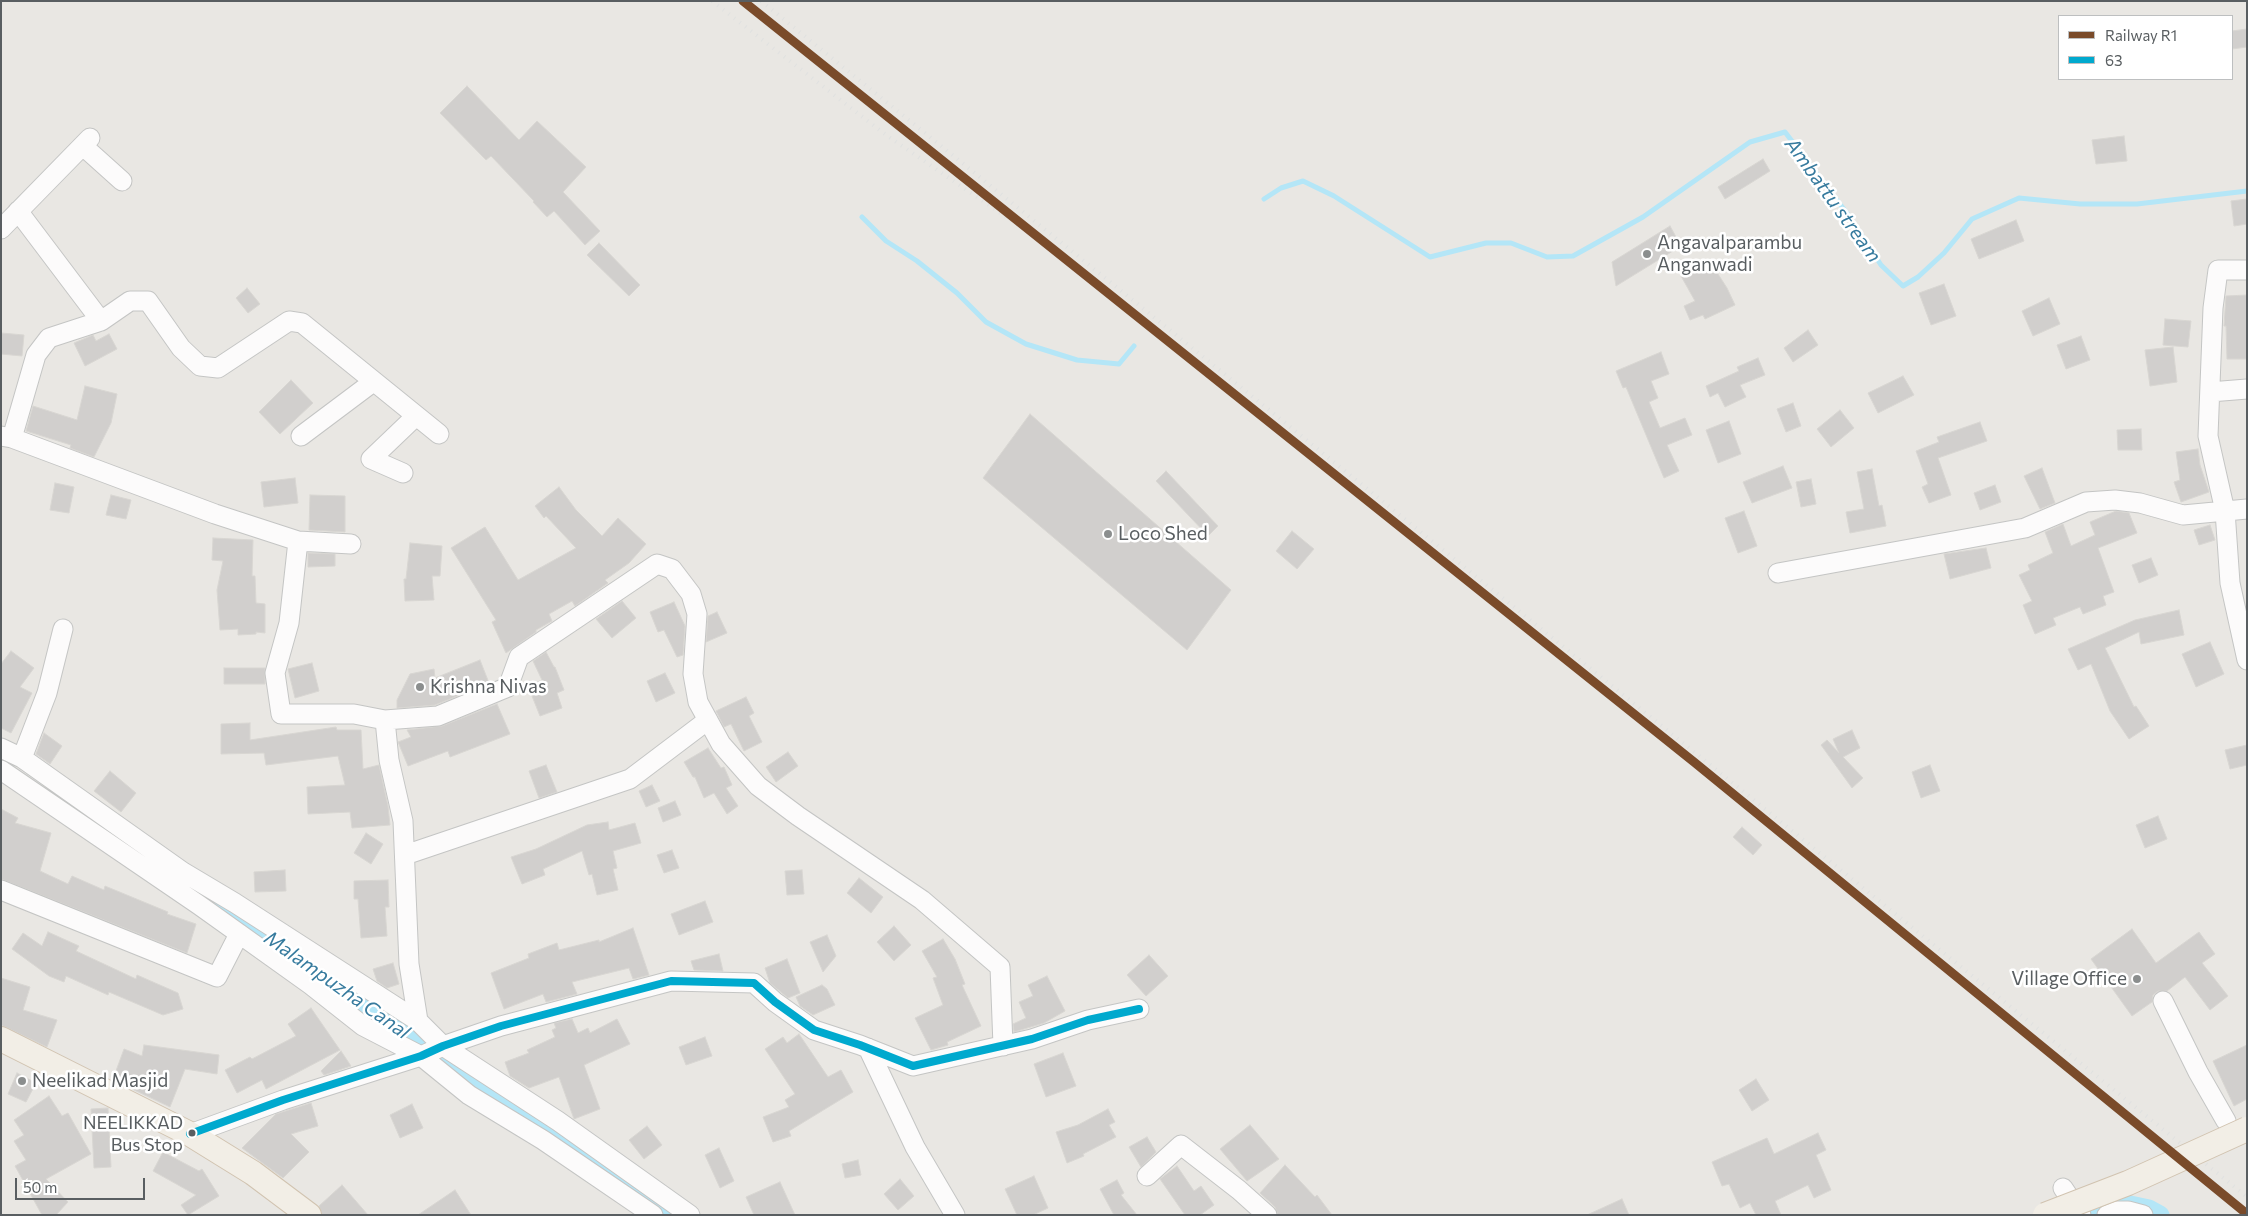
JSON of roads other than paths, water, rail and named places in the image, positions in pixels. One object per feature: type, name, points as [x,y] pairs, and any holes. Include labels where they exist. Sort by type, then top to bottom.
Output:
[{"type":"main road","points":[[1,1039],[190,1134],[253,1173],[309,1215]]},
{"type":"main road","points":[[2045,1215],[2128,1184],[2237,1125]]},
{"type":"street","points":[[1,229],[86,142],[122,181]]},
{"type":"street","points":[[18,211],[101,321]]},
{"type":"street","points":[[2247,270],[2218,270],[2213,308],[2208,436],[2225,511],[2230,583],[2247,660]]},
{"type":"street","points":[[351,544],[298,541],[215,514],[7,437],[36,354],[49,338],[101,321],[130,301],[148,301],[181,348],[200,366],[218,368],[289,320],[302,323],[439,434]]},
{"type":"street","points":[[301,436],[373,382]]},
{"type":"street","points":[[2210,392],[2247,389]]},
{"type":"street","points":[[403,473],[371,459],[416,416]]},
{"type":"street","points":[[1778,573],[2025,528],[2086,502],[2115,500],[2140,503],[2183,516],[2247,509]]},
{"type":"street","points":[[298,541],[289,622],[275,674],[281,714],[354,714],[384,720],[438,716],[508,687],[518,657],[657,564],[672,569],[692,594],[697,614],[693,674],[698,702],[721,744],[758,786],[798,816],[922,900],[1000,967],[1003,1046]]},
{"type":"street","points":[[22,758],[47,694],[63,629]]},
{"type":"street","points":[[384,720],[389,760],[403,822],[409,964],[418,1021]]},
{"type":"street","points":[[405,855],[630,779],[708,720]]},
{"type":"street","points":[[1,748],[22,758],[183,872],[235,903],[418,1021],[443,1046],[558,1121],[690,1215]]},
{"type":"street","points":[[1,770],[239,934],[311,985],[363,1026],[421,1056],[469,1094],[543,1140],[652,1215]]},
{"type":"street","points":[[1,890],[217,977],[239,934]]},
{"type":"street","points":[[190,1134],[283,1100],[421,1056],[443,1046],[500,1026],[671,981],[754,983],[775,1002],[814,1030],[868,1048],[913,1066],[1032,1039],[1088,1020],[1139,1008]]},
{"type":"street","points":[[2163,1001],[2198,1072],[2237,1125]]},
{"type":"street","points":[[868,1048],[916,1147],[955,1215]]},
{"type":"street","points":[[1147,1176],[1181,1145],[1239,1190],[1267,1215]]},
{"type":"street","points":[[2064,1190],[2080,1215]]},
{"type":"street","points":[[2107,1215],[2117,1211],[2128,1211],[2143,1215]]},
{"type":"waterway","name":"Ambattu stream","points":[[1264,199],[1281,188],[1303,181],[1334,196],[1430,257],[1486,243],[1511,243],[1547,257],[1573,256],[1643,217],[1750,142],[1785,132],[1849,216],[1881,265],[1903,286],[1918,277],[1944,253],[1972,219],[2019,198],[2080,204],[2137,204],[2247,191]]},
{"type":"waterway","points":[[862,217],[886,241],[917,261],[957,293],[986,322],[1026,344],[1077,360],[1119,364],[1134,346]]},
{"type":"waterway","name":"Malampuzha Canal","points":[[180,882],[257,930],[452,1067],[671,1215]]},
{"type":"waterway","name":"Malampuzha Canal","points":[[2090,1215],[2121,1203],[2149,1209],[2160,1215]]},
{"type":"railway","points":[[712,1],[886,135],[1031,234]]},
{"type":"railway","points":[[761,1],[2247,1197]]},
{"type":"rail line","name":"R1","points":[[743,1],[1694,762],[2247,1214]]},
{"type":"place","name":"Angavalparambu Anganwadi","points":[[1647,254]]},
{"type":"place","name":"Loco Shed","points":[[1108,534]]},
{"type":"place","name":"Krishna Nivas","points":[[420,687]]},
{"type":"place","name":"Village Office","points":[[2137,979]]},
{"type":"place","name":"Neelikad Masjid","points":[[22,1081]]},
{"type":"place","name":"NEELIKKAD Bus Stop","points":[[192,1133]]}]
